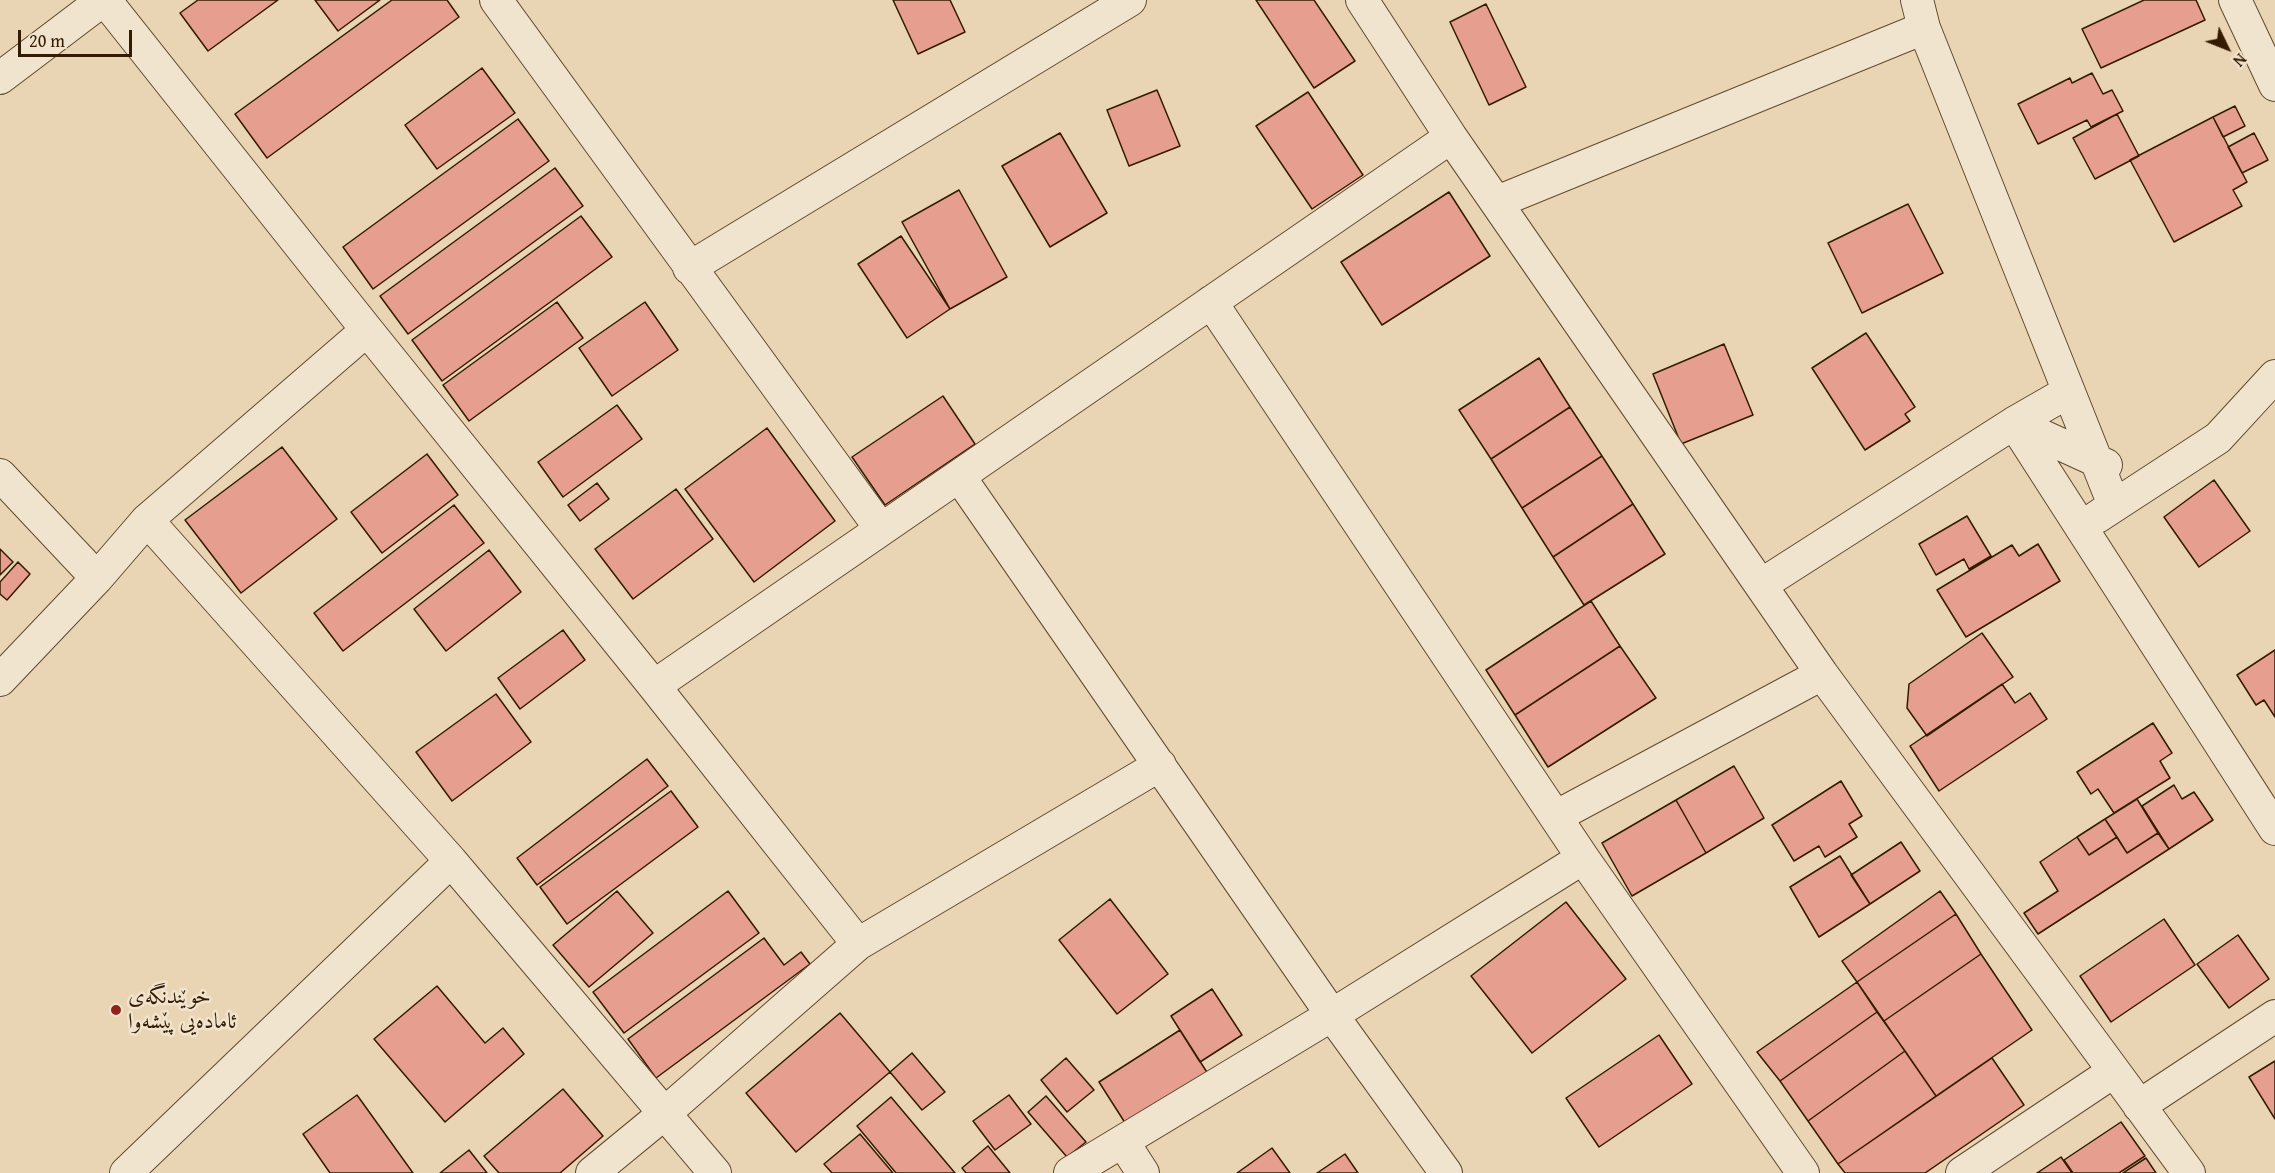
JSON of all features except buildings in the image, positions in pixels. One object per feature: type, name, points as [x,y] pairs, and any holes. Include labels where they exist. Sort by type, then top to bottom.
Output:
[{"type":"street","points":[[0,78],[104,0],[858,944]]},
{"type":"street","points":[[495,0],[881,529]]},
{"type":"street","points":[[689,268],[1130,0]]},
{"type":"street","points":[[1362,0],[1450,136],[1822,674],[2189,1173]]},
{"type":"street","points":[[2235,0],[2275,85]]},
{"type":"street","points":[[1497,202],[1921,14],[2068,392],[2115,506]]},
{"type":"street","points":[[654,686],[1450,136]]},
{"type":"street","points":[[1211,302],[1583,858],[1803,1173]]},
{"type":"street","points":[[0,680],[97,578],[147,520],[367,330]]},
{"type":"street","points":[[2081,528],[2218,438],[2275,376]]},
{"type":"street","points":[[1761,585],[2014,423],[2068,392]]},
{"type":"street","points":[[2014,423],[2148,484]]},
{"type":"street","points":[[2014,423],[2275,829]]},
{"type":"street","points":[[0,475],[97,578]]},
{"type":"street","points":[[959,476],[1332,1015],[1446,1173]]},
{"type":"street","points":[[147,520],[451,861],[716,1173]]},
{"type":"street","points":[[1557,816],[1822,674]]},
{"type":"street","points":[[592,1173],[665,1113],[858,944],[1160,765]]},
{"type":"street","points":[[1070,1173],[1332,1015],[1583,858]]},
{"type":"street","points":[[126,1173],[451,861]]},
{"type":"street","points":[[2139,1106],[2275,1017]]},
{"type":"street","points":[[1962,1173],[2113,1072]]},
{"type":"street","points":[[1123,1142],[1143,1173]]},
{"type":"place","name":"خوێندنگەی ئامادەیی پێشەوا","points":[[116,1010]]}]
